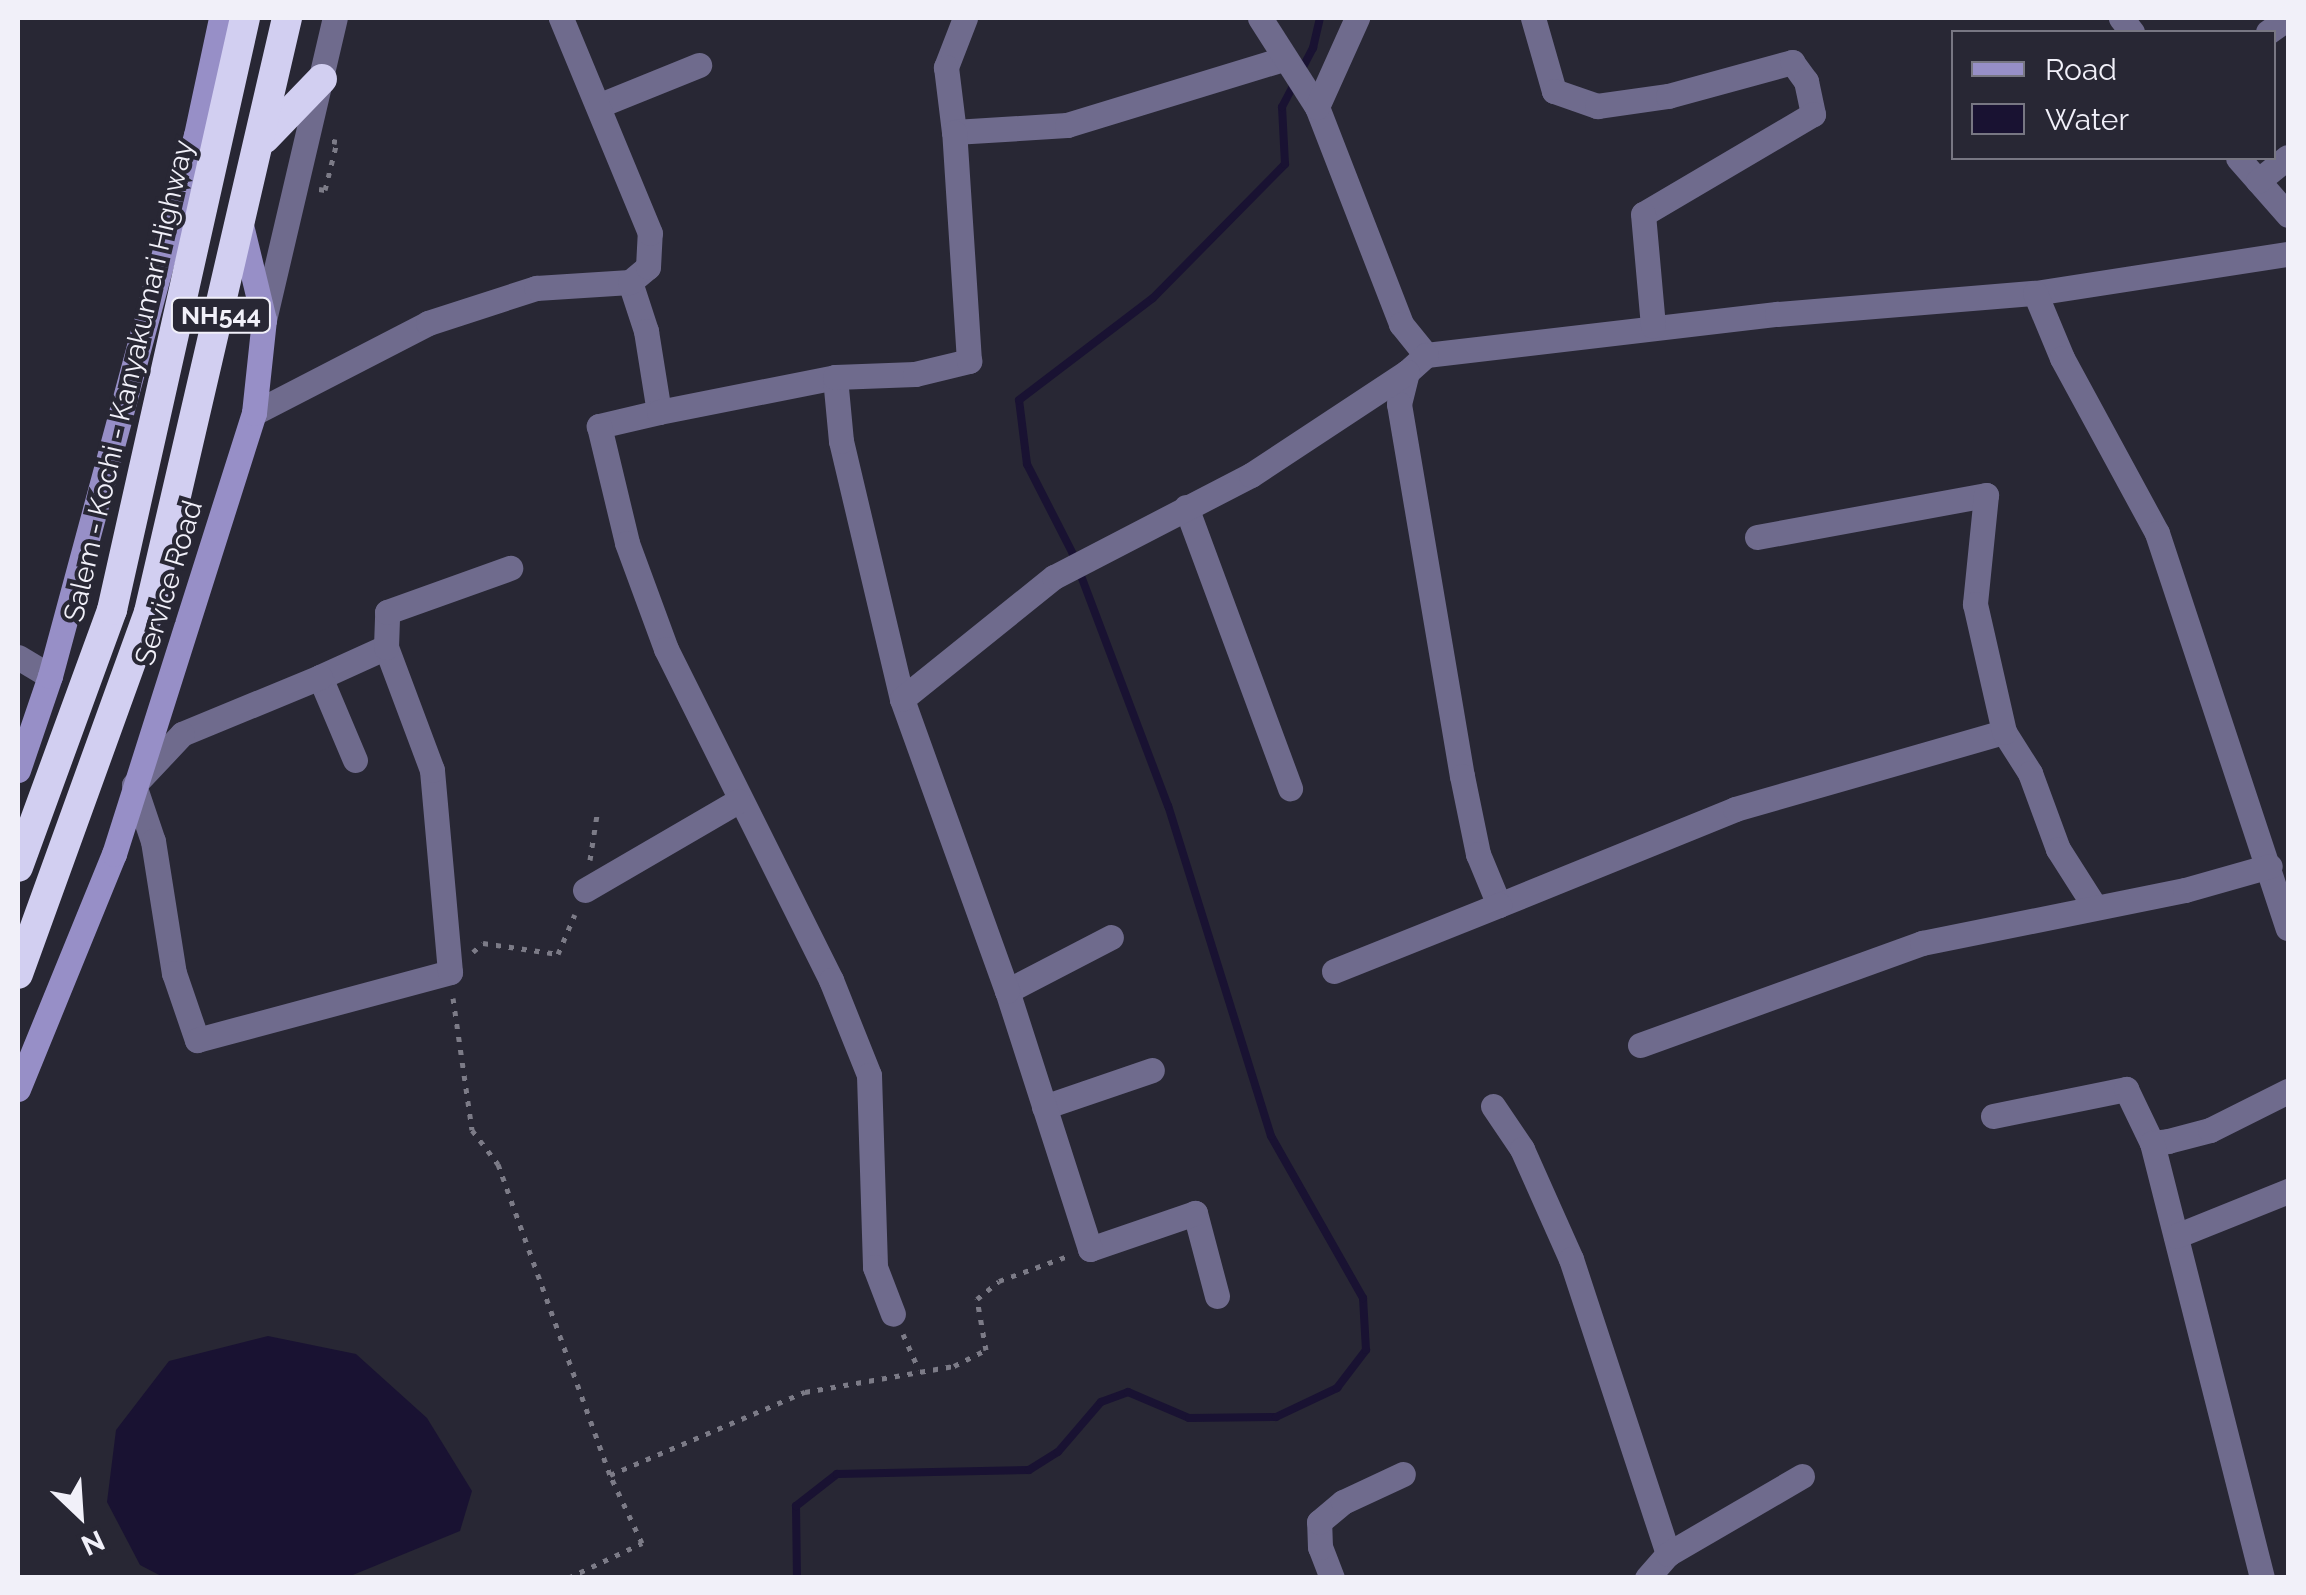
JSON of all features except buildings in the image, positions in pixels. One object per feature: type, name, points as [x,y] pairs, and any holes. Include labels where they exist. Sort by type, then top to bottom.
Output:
[{"type":"highway","name":"Salem - Kochi - Kanyakumari Highway","points":[[18,867],[112,610],[246,18]]},
{"type":"highway","name":"NH544","points":[[18,974],[149,612],[264,138],[287,18]]},
{"type":"highway","points":[[264,138],[322,79]]},
{"type":"street","points":[[18,770],[50,676],[196,135],[221,18]]},
{"type":"street","name":"Service Road","points":[[18,1089],[114,854],[254,413],[264,320],[334,18]]},
{"type":"street","points":[[254,413],[428,324],[536,288],[630,282],[648,266],[650,233],[561,18]]},
{"type":"street","points":[[893,1314],[875,1267],[869,1075],[831,980],[738,802],[653,614],[627,543],[599,426],[835,377],[916,374],[969,361],[946,67],[965,18]]},
{"type":"street","points":[[1260,18],[1299,81],[1416,363],[1399,404],[1478,854],[1499,905]]},
{"type":"street","points":[[954,132],[1066,124],[1299,81],[1357,18]]},
{"type":"street","points":[[1533,18],[1554,90],[1598,106],[1668,96],[1792,62],[1806,81],[1814,114],[1642,214],[1653,326]]},
{"type":"street","points":[[600,105],[699,64]]},
{"type":"street","points":[[2258,181],[2288,156]]},
{"type":"street","points":[[2240,160],[2288,215]]},
{"type":"street","points":[[242,229],[264,320]]},
{"type":"street","points":[[902,699],[1054,578],[1251,475],[1416,363],[1653,326],[2035,293],[2288,254]]},
{"type":"street","points":[[630,282],[646,331],[659,412]]},
{"type":"street","points":[[2035,293],[2062,358],[2157,532],[2288,928]]},
{"type":"street","points":[[835,377],[841,441],[902,699],[1007,991],[1090,1249],[1195,1213],[1217,1296]]},
{"type":"street","points":[[1757,538],[1986,495],[1975,604],[2004,732],[2030,773],[2058,848],[2095,906]]},
{"type":"street","points":[[1186,508],[1290,788]]},
{"type":"street","points":[[386,647],[182,734],[134,785],[153,840],[174,974],[196,1040],[450,972],[432,770],[386,647],[387,612],[510,568]]},
{"type":"street","points":[[18,657],[50,676]]},
{"type":"street","points":[[320,677],[355,760]]},
{"type":"street","points":[[1334,971],[1735,809],[2004,732]]},
{"type":"street","points":[[585,890],[738,802]]},
{"type":"street","points":[[1640,1045],[1873,958],[2270,866]]},
{"type":"street","points":[[1007,991],[1111,937]]},
{"type":"street","points":[[1044,1107],[1152,1070]]},
{"type":"street","points":[[1993,1116],[2126,1089],[2152,1143],[2262,1578]]},
{"type":"street","points":[[2152,1143],[2210,1130],[2288,1091]]},
{"type":"street","points":[[1493,1106],[1522,1149],[1571,1259],[1668,1554]]},
{"type":"street","points":[[2176,1236],[2288,1191]]},
{"type":"street","points":[[1332,1578],[1320,1546],[1319,1522],[1343,1502],[1403,1474]]},
{"type":"street","points":[[1647,1578],[1668,1554],[1802,1476]]},
{"type":"path","points":[[325,190],[337,142]]},
{"type":"path","points":[[568,1578],[642,1543],[610,1476],[505,1180],[472,1130],[450,972],[483,943],[558,954],[585,890],[597,815]]},
{"type":"path","points":[[610,1476],[806,1392],[954,1366],[986,1350],[977,1299],[999,1281],[1090,1249]]},
{"type":"path","points":[[893,1314],[919,1371]]},
{"type":"water","points":[[268,1336],[356,1354],[427,1418],[472,1491],[460,1531],[348,1577],[163,1577],[140,1565],[107,1502],[116,1430],[169,1361]]},
{"type":"waterway","points":[[797,1578],[796,1506],[837,1474],[1029,1470],[1058,1452],[1101,1402],[1128,1392],[1189,1418],[1276,1417],[1337,1388],[1366,1350],[1363,1298],[1271,1136],[1168,806],[1073,554],[1027,464],[1019,400],[1153,298],[1285,164],[1282,107],[1313,48],[1320,18]]}]
